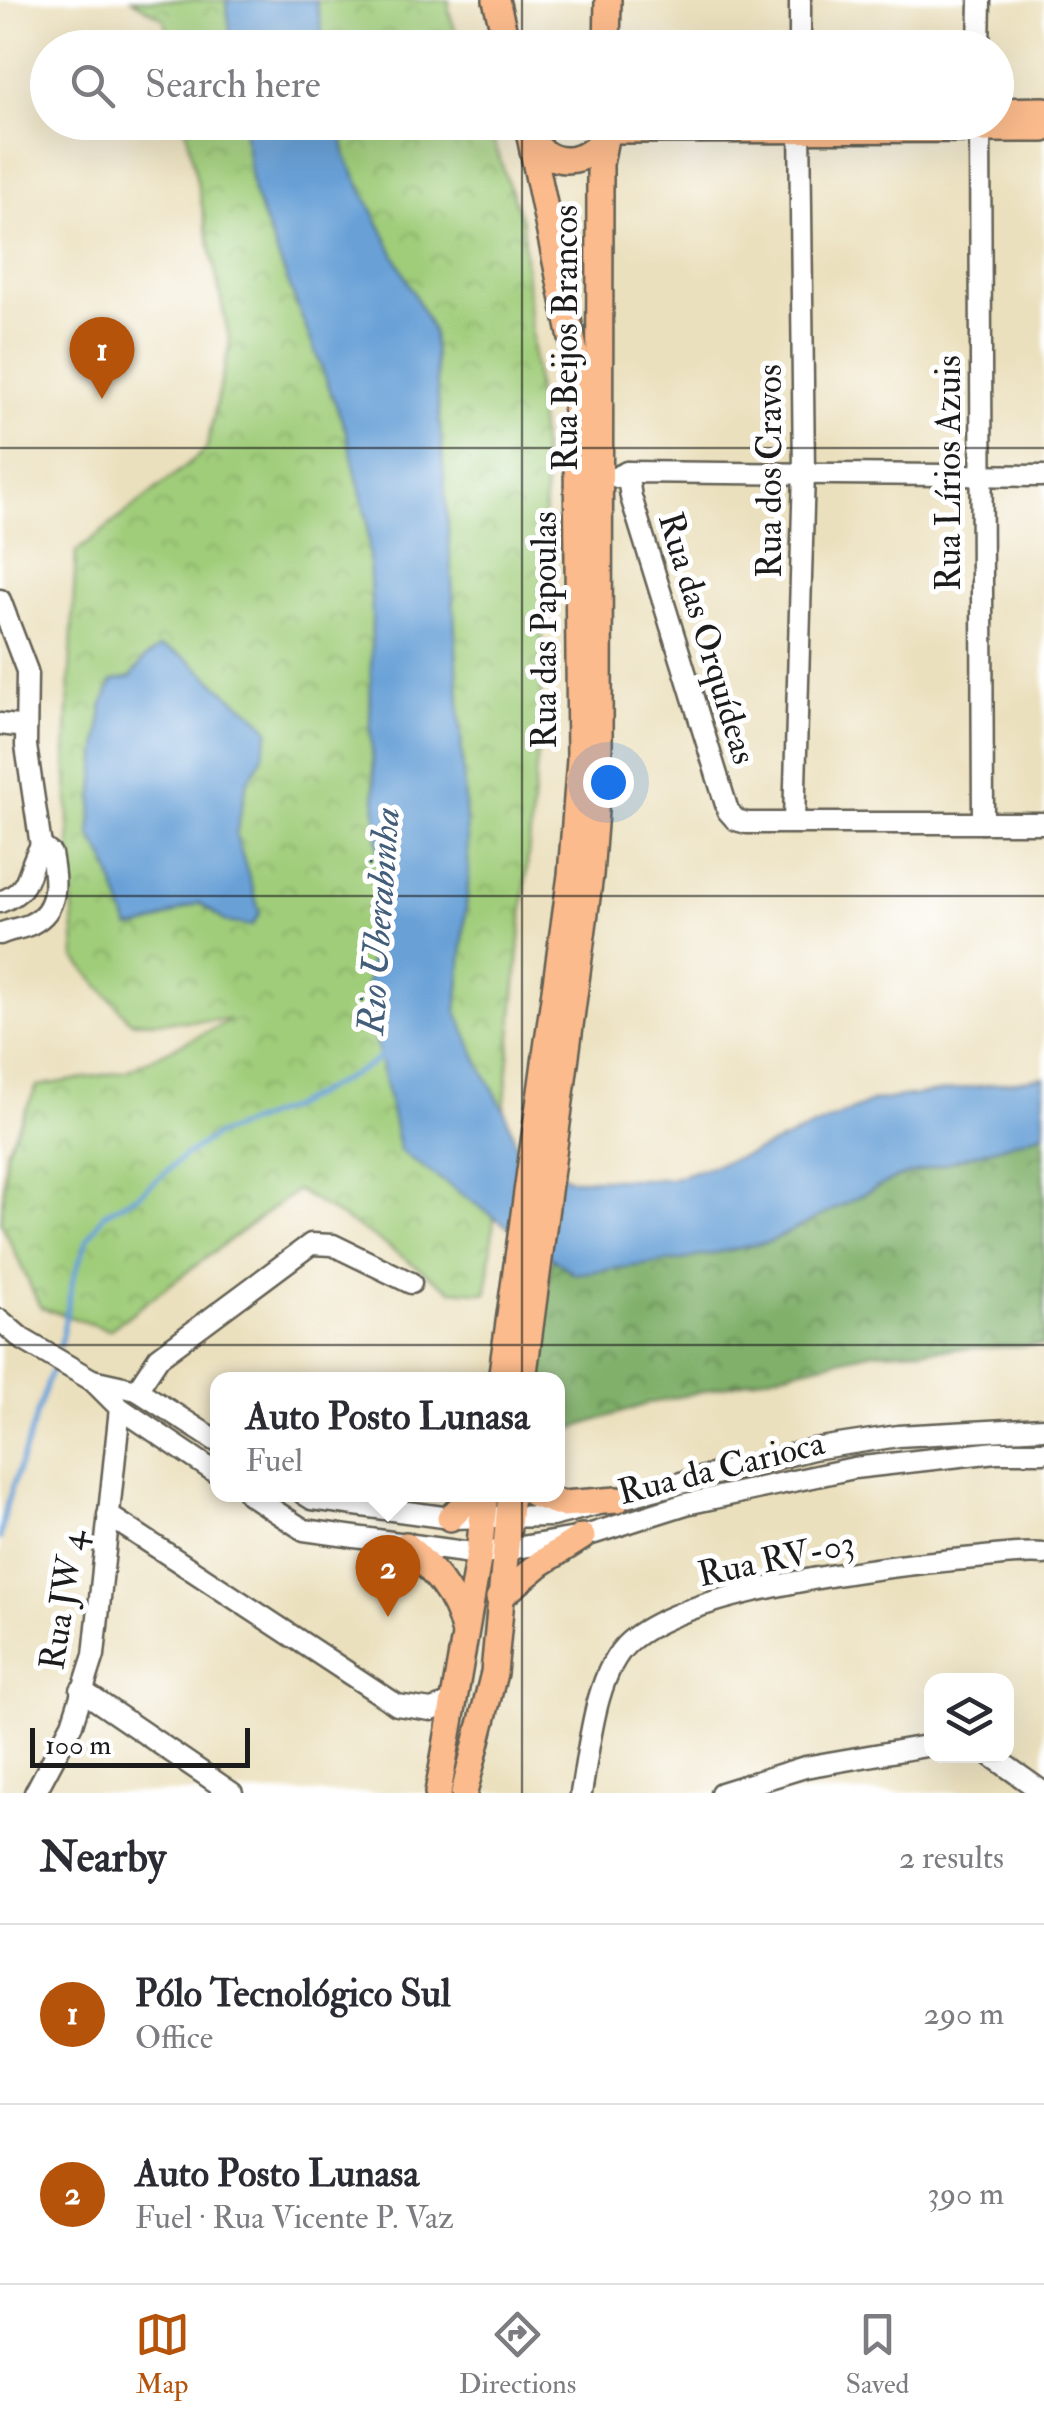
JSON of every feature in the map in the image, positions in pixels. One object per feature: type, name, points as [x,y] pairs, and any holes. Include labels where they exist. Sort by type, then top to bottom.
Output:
[{"type":"main road","points":[[496,0],[504,30]]},
{"type":"main road","points":[[607,30],[608,0]]},
{"type":"main road","points":[[1014,116],[1044,110]]},
{"type":"main road","points":[[1014,125],[1044,129]]},
{"type":"main road","name":"Rua das Papoulas","points":[[531,140],[576,358],[579,573],[580,759],[544,1141]]},
{"type":"main road","points":[[534,140],[547,156],[562,160],[578,160],[592,152],[600,140]]},
{"type":"main road","name":"Rua Beijos Brancos","points":[[544,1141],[590,876],[599,760],[600,164],[605,140]]},
{"type":"main road","points":[[503,1372],[519,1304],[544,1141]]},
{"type":"main road","points":[[519,1304],[523,1372]]},
{"type":"main road","points":[[556,1502],[617,1500]]},
{"type":"main road","points":[[438,1793],[479,1554],[480,1502],[450,1518]]},
{"type":"main road","points":[[464,1793],[494,1672],[510,1506]]},
{"type":"main road","points":[[499,1598],[541,1563],[582,1537]]},
{"type":"main road","points":[[406,1545],[436,1574],[458,1606],[465,1634]]},
{"type":"street","points":[[800,0],[800,30]]},
{"type":"street","points":[[980,0],[980,30]]},
{"type":"street","name":"Rua dos Cravos","points":[[794,820],[804,472],[799,140]]},
{"type":"street","name":"Rua Lírios Azuis","points":[[983,824],[985,140]]},
{"type":"street","name":"Rua das Orquídeas","points":[[600,485],[627,472],[1044,476]]},
{"type":"street","name":"Rua das Orquídeas","points":[[627,472],[631,497],[728,812],[747,823],[794,820]]},
{"type":"street","points":[[0,600],[27,671],[27,760],[41,846],[51,854],[56,879],[50,906],[32,924],[0,934]]},
{"type":"street","points":[[0,724],[26,727]]},
{"type":"street","points":[[794,820],[1044,823]]},
{"type":"street","points":[[0,902],[28,882],[34,856],[41,846]]},
{"type":"street","points":[[137,1390],[159,1357],[310,1244],[332,1245],[412,1283]]},
{"type":"street","points":[[0,1320],[22,1339],[90,1379],[120,1408],[210,1469]]},
{"type":"street","points":[[90,1379],[137,1390],[210,1437]]},
{"type":"street","name":"Rua JW 4","points":[[35,1793],[72,1724],[94,1655],[120,1408]]},
{"type":"street","name":"Rua da Carioca","points":[[480,1502],[552,1516],[840,1444],[898,1436],[1044,1428]]},
{"type":"street","name":"Rua da Carioca","points":[[270,1502],[304,1530],[479,1554],[582,1537],[686,1504],[854,1468],[996,1452],[1044,1452]]},
{"type":"street","points":[[334,1502],[450,1518]]},
{"type":"street","points":[[108,1516],[397,1704],[432,1710],[452,1703]]},
{"type":"street","name":"Rua RV-03","points":[[581,1793],[611,1666],[629,1642],[674,1615],[733,1596],[912,1563],[1044,1554]]},
{"type":"street","points":[[80,1690],[232,1793]]},
{"type":"street","points":[[721,1793],[752,1789],[805,1767],[924,1746]]},
{"type":"street","points":[[1002,1763],[1044,1793]]},
{"type":"green space","points":[[132,0],[449,0],[455,30],[166,30],[164,19]]},
{"type":"green space","points":[[188,140],[493,140],[522,222],[545,488],[541,717],[487,1293],[451,1290],[297,1190],[109,1330],[40,1307],[1,1222],[6,1151],[37,1086],[126,1071],[231,1020],[131,1022],[75,958],[66,752],[76,552],[206,450],[230,343]]},
{"type":"green space","points":[[1044,1133],[1044,1345],[874,1352],[647,1404],[565,1431],[565,1372],[535,1372],[552,1257],[769,1242],[894,1179]]},
{"type":"water","points":[[226,0],[316,0],[322,30],[230,30]]},
{"type":"water","name":"Rio Uberabinha","points":[[245,140],[343,140],[346,157],[433,332],[469,874],[457,1012],[504,1109],[518,1149],[570,1179],[670,1179],[752,1153],[874,1101],[1044,1077],[1044,1133],[894,1179],[769,1242],[681,1260],[575,1274],[400,1151],[366,995],[379,860],[370,720],[372,617],[367,520],[346,431],[253,192]]},
{"type":"water","points":[[160,647],[192,663],[269,730],[262,758],[247,783],[236,835],[260,913],[252,926],[226,922],[200,903],[148,925],[129,928],[106,861],[90,834],[102,707],[112,681],[131,677],[144,659]]},
{"type":"waterway","name":"Rio Uberabinha","points":[[60,1346],[73,1279],[87,1241],[104,1214],[140,1194],[214,1136],[293,1106],[369,1066],[385,1053]]},
{"type":"waterway","points":[[0,1538],[7,1503],[54,1363]]},
{"type":"place","name":"Pólo Tecnológico Sul","points":[[102,399]]},
{"type":"place","name":"Auto Posto Lunasa","points":[[388,1617]]}]
